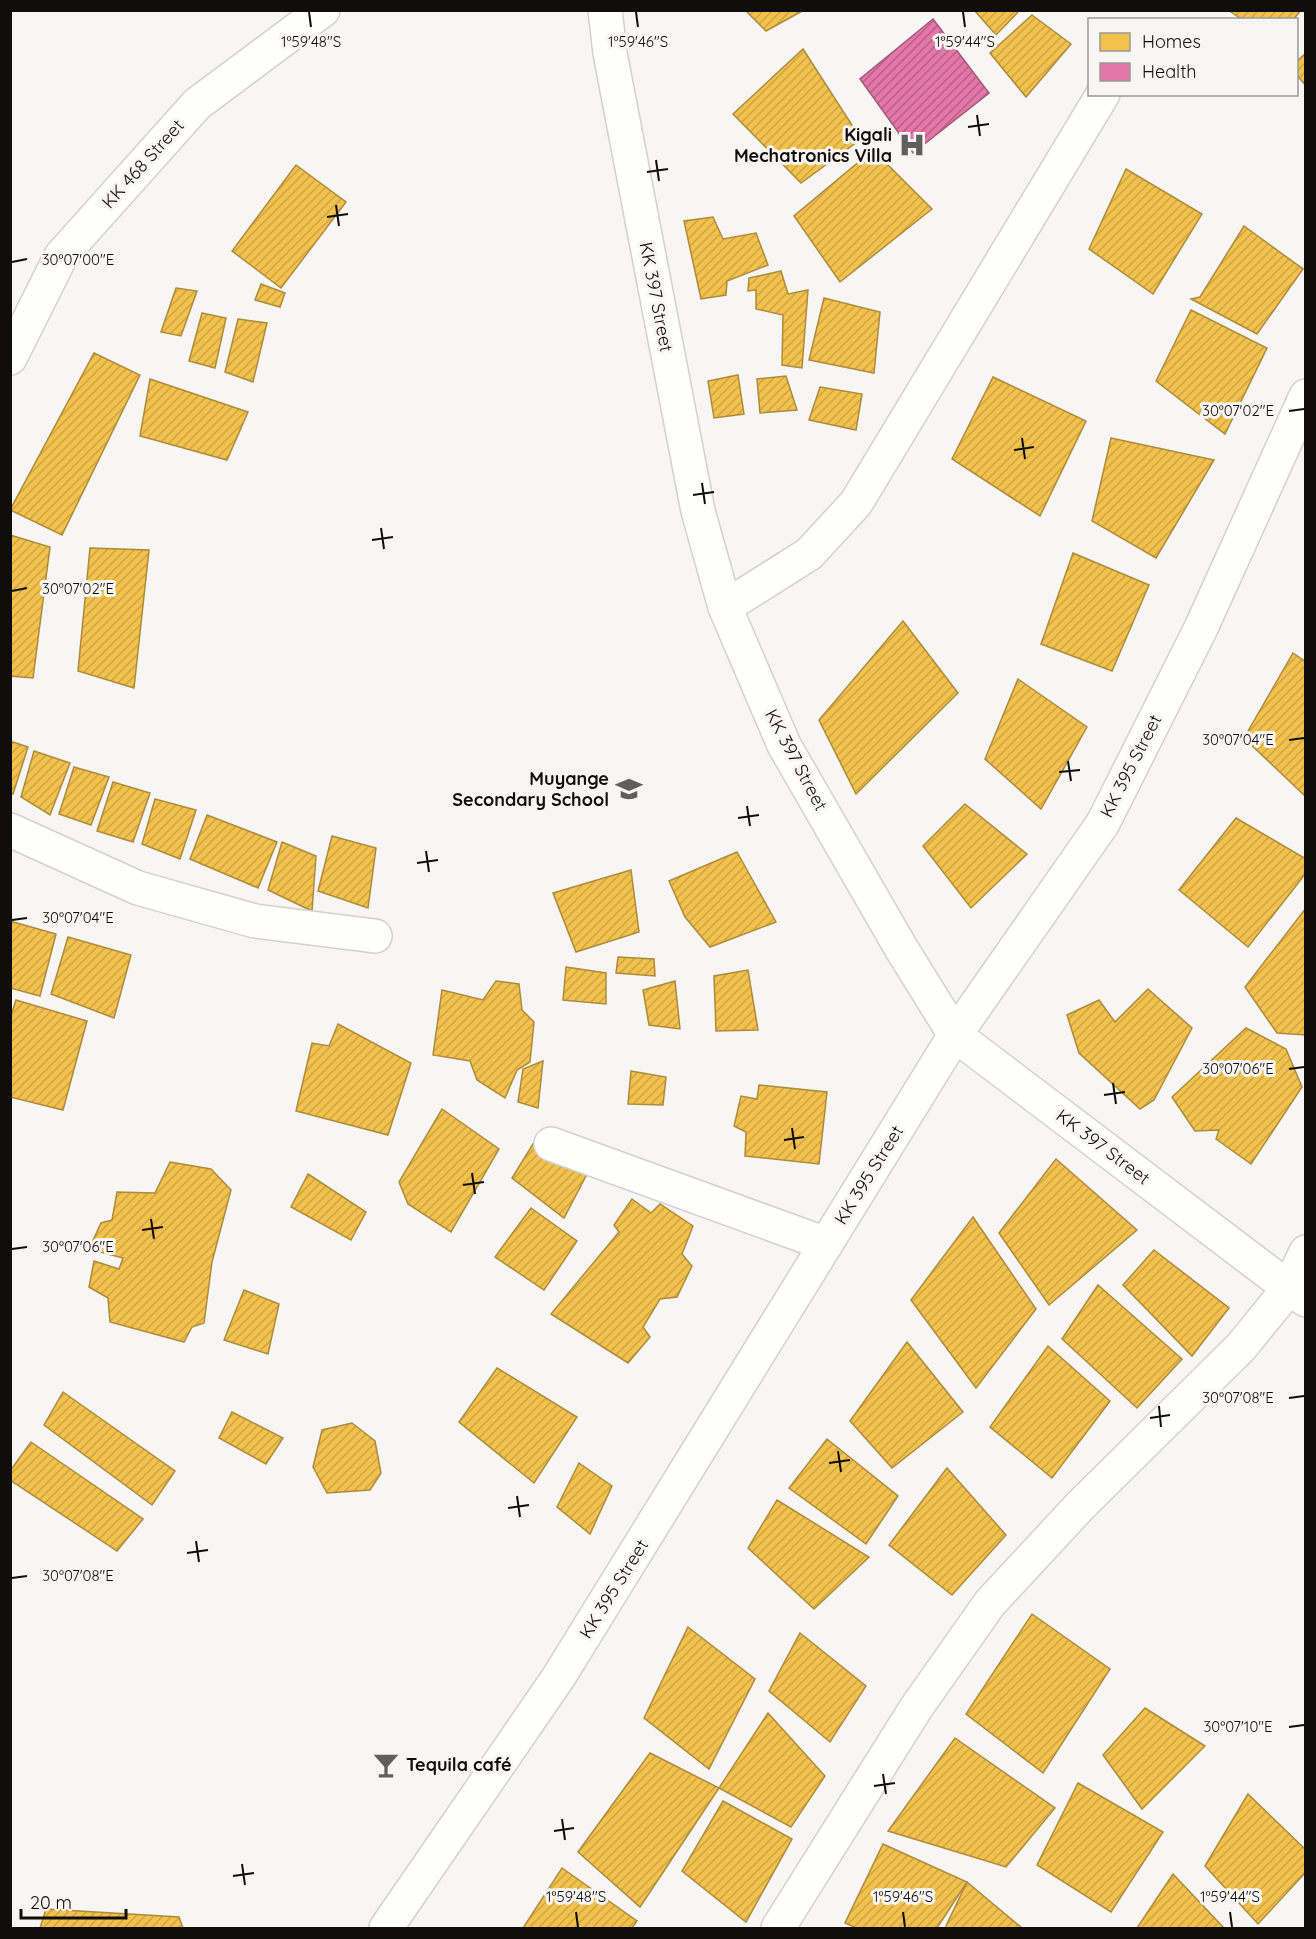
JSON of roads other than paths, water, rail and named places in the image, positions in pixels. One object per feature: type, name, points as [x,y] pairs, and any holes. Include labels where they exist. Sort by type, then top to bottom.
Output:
[{"type":"street","name":"KK 468 Street","points":[[10,358],[61,256],[197,104],[323,10]]},
{"type":"street","name":"KK 397 Street","points":[[605,10],[610,53],[698,511],[725,608],[784,746],[901,948],[955,1035],[1297,1294]]},
{"type":"street","points":[[725,608],[809,554],[856,503],[1103,96]]},
{"type":"street","name":"KK 395 Street","points":[[386,1929],[558,1678],[955,1035],[1103,823],[1201,628],[1305,396]]},
{"type":"street","points":[[10,830],[138,888],[255,921],[375,936]]},
{"type":"street","points":[[551,1144],[826,1244]]},
{"type":"street","points":[[778,1929],[916,1708],[990,1603],[1080,1506],[1297,1294],[1305,1252]]},
{"type":"place","name":"Kigali Mechatronics Villa","points":[[912,145]]},
{"type":"place","name":"Muyange Secondary School","points":[[629,789]]},
{"type":"place","name":"Tequila café","points":[[386,1765]]}]
